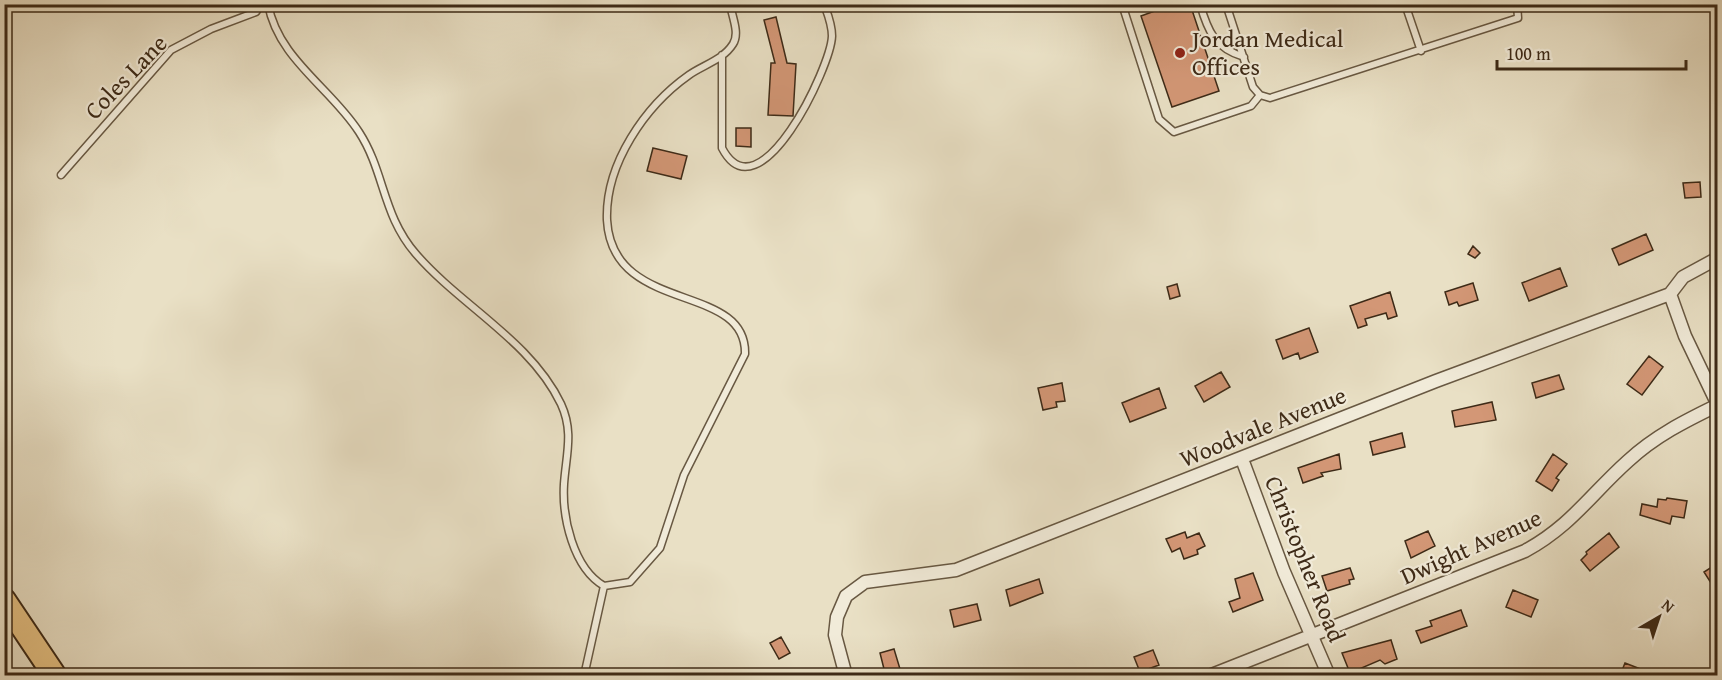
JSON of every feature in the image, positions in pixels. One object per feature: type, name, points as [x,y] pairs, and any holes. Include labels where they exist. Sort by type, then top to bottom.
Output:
[{"type":"highway","points":[[4,600],[55,675]]},
{"type":"street","points":[[1718,258],[1683,277],[1670,294],[1685,336],[1718,405]]},
{"type":"street","name":"Woodvale Avenue","points":[[846,675],[835,635],[837,617],[846,596],[867,582],[956,570],[1447,377],[1670,294]]},
{"type":"street","name":"Dwight Avenue","points":[[1209,675],[1479,571],[1542,542],[1566,525],[1627,462],[1652,441],[1718,405]]},
{"type":"street","name":"Christopher Road","points":[[1242,459],[1284,572],[1329,675]]},
{"type":"lane","name":"Coles Lane","points":[[61,175],[171,50],[211,29],[256,12],[261,4]]},
{"type":"lane","points":[[268,4],[277,34],[308,75],[347,116],[364,141],[391,217],[409,245],[434,272],[523,354],[555,393],[565,414],[569,431],[564,493],[570,530],[582,563],[604,586],[630,582],[660,548],[684,476],[745,354],[744,335],[732,321],[702,304],[660,290],[632,273],[616,254],[607,222],[613,180],[627,146],[639,127],[677,84],[722,55],[734,43],[736,36],[730,4]]},
{"type":"lane","points":[[722,55],[722,148],[727,158],[740,165],[761,163],[783,142],[818,75],[832,38],[831,21],[824,4]]},
{"type":"lane","points":[[1122,4],[1160,119],[1174,132],[1251,106],[1260,95]]},
{"type":"lane","points":[[1200,4],[1211,38],[1228,52],[1244,57]]},
{"type":"lane","points":[[1226,4],[1253,87],[1260,95],[1270,98],[1518,18],[1517,4]]},
{"type":"lane","points":[[1405,4],[1421,51]]},
{"type":"lane","points":[[584,675],[604,586]]},
{"type":"building","name":"Jordan Medical Offices","points":[[1174,4],[1190,4],[1219,91],[1172,107],[1141,16]]},
{"type":"building","points":[[776,17],[787,63],[796,64],[793,116],[768,115],[771,63],[775,63],[764,20]]},
{"type":"building","points":[[736,128],[751,128],[751,147],[736,146]]},
{"type":"building","points":[[653,148],[687,156],[681,179],[647,171]]},
{"type":"building","points":[[1700,182],[1701,197],[1685,198],[1683,183]]},
{"type":"building","points":[[1646,234],[1653,250],[1619,265],[1612,249]]},
{"type":"building","points":[[1473,246],[1480,253],[1475,258],[1468,254]]},
{"type":"building","points":[[1560,268],[1567,286],[1529,301],[1522,283]]},
{"type":"building","points":[[1473,283],[1478,300],[1459,306],[1457,302],[1449,305],[1445,292]]},
{"type":"building","points":[[1177,284],[1180,296],[1170,299],[1167,287]]},
{"type":"building","points":[[1390,292],[1397,316],[1388,319],[1386,313],[1365,319],[1367,325],[1358,328],[1350,306]]},
{"type":"building","points":[[1309,328],[1318,352],[1300,359],[1298,353],[1283,359],[1276,340]]},
{"type":"building","points":[[1649,356],[1663,367],[1642,395],[1627,384]]},
{"type":"building","points":[[1221,372],[1230,387],[1204,402],[1195,386]]},
{"type":"building","points":[[1559,375],[1564,389],[1536,398],[1532,383]]},
{"type":"building","points":[[1062,383],[1065,401],[1056,402],[1057,407],[1043,410],[1038,388]]},
{"type":"building","points":[[1159,388],[1166,408],[1130,422],[1122,403]]},
{"type":"building","points":[[1492,402],[1496,420],[1455,427],[1452,411]]},
{"type":"building","points":[[1402,433],[1405,447],[1373,455],[1370,442]]},
{"type":"building","points":[[1339,454],[1341,469],[1321,473],[1323,476],[1303,483],[1298,468]]},
{"type":"building","points":[[1553,454],[1567,464],[1556,478],[1559,480],[1552,491],[1536,481]]},
{"type":"building","points":[[1667,498],[1687,501],[1684,518],[1672,516],[1670,524],[1640,515],[1642,504],[1657,507],[1658,499],[1666,500]]},
{"type":"building","points":[[1428,531],[1435,546],[1411,558],[1405,541]]},
{"type":"building","points":[[1185,532],[1187,538],[1199,533],[1205,546],[1197,550],[1198,554],[1184,559],[1180,548],[1172,552],[1166,539]]},
{"type":"building","points":[[1609,533],[1619,547],[1590,571],[1581,560],[1587,554],[1586,552]]},
{"type":"building","points":[[1718,563],[1718,594],[1704,572]]},
{"type":"building","points":[[1350,568],[1354,579],[1349,580],[1350,584],[1327,591],[1322,576]]},
{"type":"building","points":[[1253,573],[1263,600],[1233,612],[1229,602],[1240,598],[1235,579]]},
{"type":"building","points":[[1039,579],[1043,593],[1010,606],[1006,590]]},
{"type":"building","points":[[1513,590],[1538,600],[1531,617],[1506,607]]},
{"type":"building","points":[[977,604],[981,620],[954,627],[950,610]]},
{"type":"building","points":[[1461,610],[1467,626],[1421,643],[1416,631],[1432,626],[1430,621]]},
{"type":"building","points":[[781,637],[790,653],[779,659],[770,643]]},
{"type":"building","points":[[1391,640],[1397,659],[1385,664],[1380,660],[1350,673],[1342,653]]},
{"type":"building","points":[[894,649],[900,669],[885,673],[880,653]]},
{"type":"building","points":[[1153,650],[1159,665],[1140,672],[1134,657]]},
{"type":"building","points":[[1625,663],[1656,675],[1621,673]]},
{"type":"place","name":"Jordan Medical Offices","points":[[1180,53]]}]
